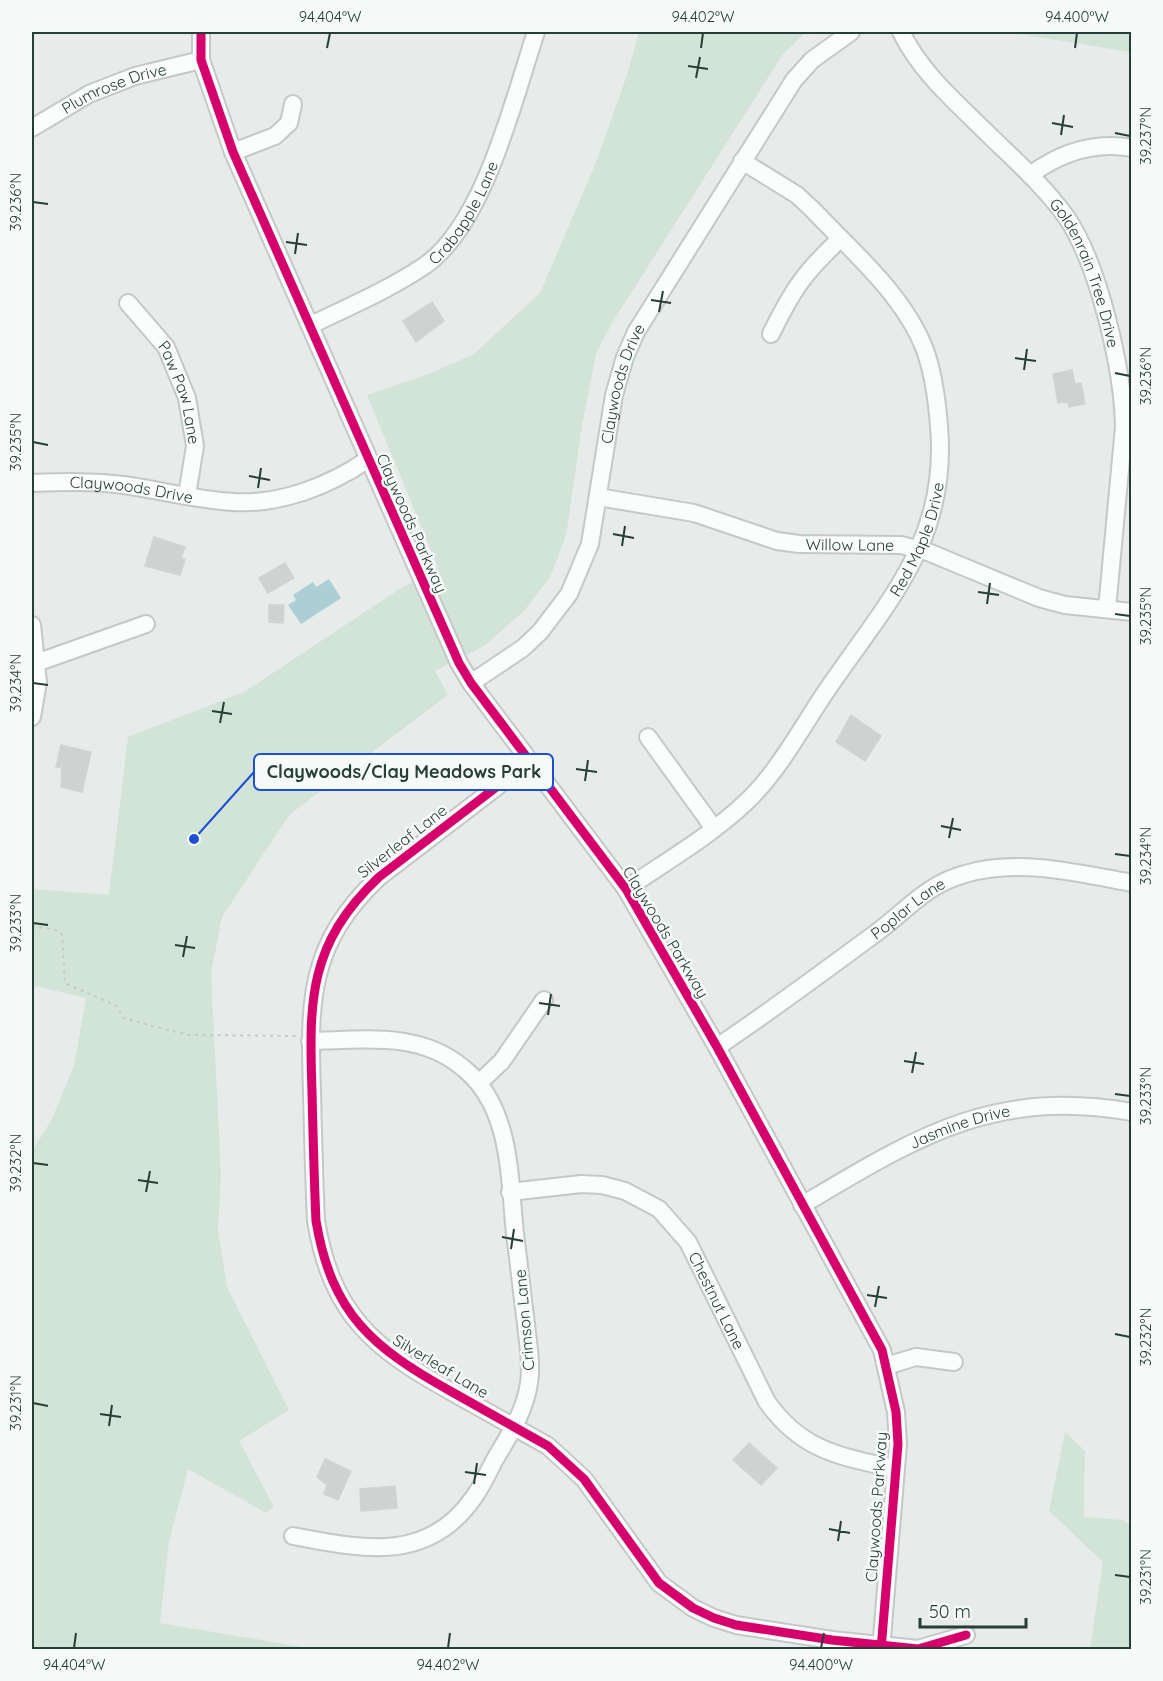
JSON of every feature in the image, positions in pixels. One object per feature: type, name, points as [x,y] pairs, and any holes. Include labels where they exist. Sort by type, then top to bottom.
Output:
[{"type":"street","name":"Claywoods Parkway","points":[[201,32],[201,60],[234,152],[311,325],[367,460],[471,683],[626,889],[717,1047],[882,1350],[896,1412],[896,1469],[881,1647]]},
{"type":"street","name":"Crabapple Lane","points":[[311,325],[425,266],[449,244],[468,218],[500,141],[536,32]]},
{"type":"street","name":"Claywoods Drive","points":[[471,683],[523,648],[556,614],[581,570],[590,544],[614,395],[625,357],[636,332],[794,80],[812,60],[851,32]]},
{"type":"street","name":"Goldenrain Tree Drive","points":[[902,32],[924,70],[1030,175],[1067,219],[1087,255],[1100,295],[1128,403],[1107,609]]},
{"type":"street","name":"Plumrose Drive","points":[[32,128],[89,94],[135,76],[201,60]]},
{"type":"street","points":[[234,152],[275,136],[289,123],[293,104]]},
{"type":"street","points":[[1030,175],[1063,154],[1104,146],[1131,148]]},
{"type":"street","name":"Red Maple Drive","points":[[626,889],[713,828],[744,804],[761,786],[920,550],[931,522],[941,464],[936,390],[932,371],[912,324],[897,301],[797,195],[742,161]]},
{"type":"street","points":[[771,334],[796,285],[807,270],[840,239]]},
{"type":"street","name":"Paw Paw Lane","points":[[128,303],[166,347],[188,398],[195,446],[188,495]]},
{"type":"street","name":"Claywoods Drive","points":[[32,483],[75,481],[122,485],[216,501],[248,503],[296,494],[329,482],[367,460]]},
{"type":"street","name":"Willow Lane","points":[[598,497],[694,513],[777,541],[799,544],[878,543],[920,550],[1039,598],[1065,605],[1131,612]]},
{"type":"street","points":[[36,663],[146,624]]},
{"type":"street","points":[[32,625],[38,682],[32,717]]},
{"type":"street","points":[[648,737],[713,828]]},
{"type":"street","name":"Silverleaf Lane","points":[[529,762],[379,877],[344,914],[321,960],[314,986],[310,1041],[316,1221],[321,1247],[339,1295],[369,1336],[395,1358],[548,1446],[566,1460],[584,1479],[646,1568],[667,1589],[693,1608],[736,1625],[881,1647],[918,1649],[966,1635]]},
{"type":"street","name":"Poplar Lane","points":[[717,1047],[888,925],[907,904],[940,882],[991,869],[1026,868],[1065,870],[1131,883]]},
{"type":"street","points":[[479,1083],[502,1061],[544,1000]]},
{"type":"street","name":"Crimson Lane","points":[[293,1536],[374,1549],[410,1545],[429,1537],[461,1513],[474,1497],[524,1406],[530,1363],[499,1119],[479,1083],[446,1055],[411,1041],[390,1039],[310,1041]]},
{"type":"street","name":"Jasmine Drive","points":[[802,1205],[893,1151],[965,1120],[1039,1105],[1072,1104],[1131,1112]]},
{"type":"street","name":"Chestnut Lane","points":[[510,1192],[581,1184],[602,1185],[625,1191],[659,1209],[688,1242],[767,1402],[780,1419],[809,1444],[828,1453],[896,1469]]},
{"type":"street","points":[[886,1366],[916,1357],[954,1362]]},
{"type":"path","points":[[32,926],[55,930],[62,934],[65,983],[117,1006],[123,1018],[188,1035],[291,1034],[310,1041]]},
{"type":"green space","points":[[639,32],[806,32],[783,54],[612,323],[596,354],[582,426],[566,536],[550,577],[524,611],[484,646],[435,671],[448,695],[289,815],[222,917],[211,973],[221,1174],[218,1230],[227,1287],[289,1410],[239,1441],[274,1507],[266,1513],[188,1469],[169,1542],[160,1623],[314,1649],[32,1649],[32,1151],[51,1121],[74,1066],[86,998],[32,985],[32,889],[109,895],[128,737],[244,692],[398,590],[438,567],[367,395],[426,375],[474,354],[540,293],[597,160],[628,72]]},
{"type":"green space","points":[[1006,32],[1131,32],[1131,52]]},
{"type":"green space","points":[[1065,1432],[1085,1451],[1084,1517],[1123,1520],[1131,1526],[1131,1649],[1090,1649],[1103,1562],[1049,1511]]},
{"type":"water","points":[[329,579],[341,598],[301,624],[288,605],[296,600],[293,595],[313,582],[316,587]]},
{"type":"building","points":[[432,302],[444,321],[416,342],[403,321]]},
{"type":"building","points":[[1072,370],[1075,384],[1081,383],[1085,404],[1069,407],[1068,402],[1058,403],[1053,374]]},
{"type":"building","points":[[154,537],[185,547],[181,558],[185,559],[180,575],[145,566]]},
{"type":"building","points":[[285,563],[294,578],[268,593],[259,578]]},
{"type":"building","points":[[269,605],[284,605],[283,623],[269,622]]},
{"type":"building","points":[[851,715],[881,736],[865,761],[836,742]]},
{"type":"building","points":[[61,745],[91,752],[82,792],[61,787],[62,768],[56,767]]},
{"type":"building","points":[[749,1443],[777,1468],[761,1485],[733,1460]]},
{"type":"building","points":[[325,1459],[351,1471],[338,1500],[324,1494],[327,1485],[317,1477]]},
{"type":"building","points":[[395,1486],[397,1508],[361,1511],[360,1489]]},
{"type":"cycle path","points":[[201,32],[201,60],[233,152],[459,663],[471,683],[626,889],[717,1047],[882,1350],[896,1412],[898,1444],[881,1650]]},
{"type":"cycle path","points":[[529,762],[379,877],[338,926],[326,950],[318,975],[311,1029],[316,1221],[323,1254],[345,1305],[360,1325],[400,1360],[548,1446],[584,1479],[659,1583],[693,1608],[736,1625],[832,1640],[918,1649],[966,1635]]},
{"type":"place","name":"Claywoods/Clay Meadows Park","points":[[194,839]]}]
